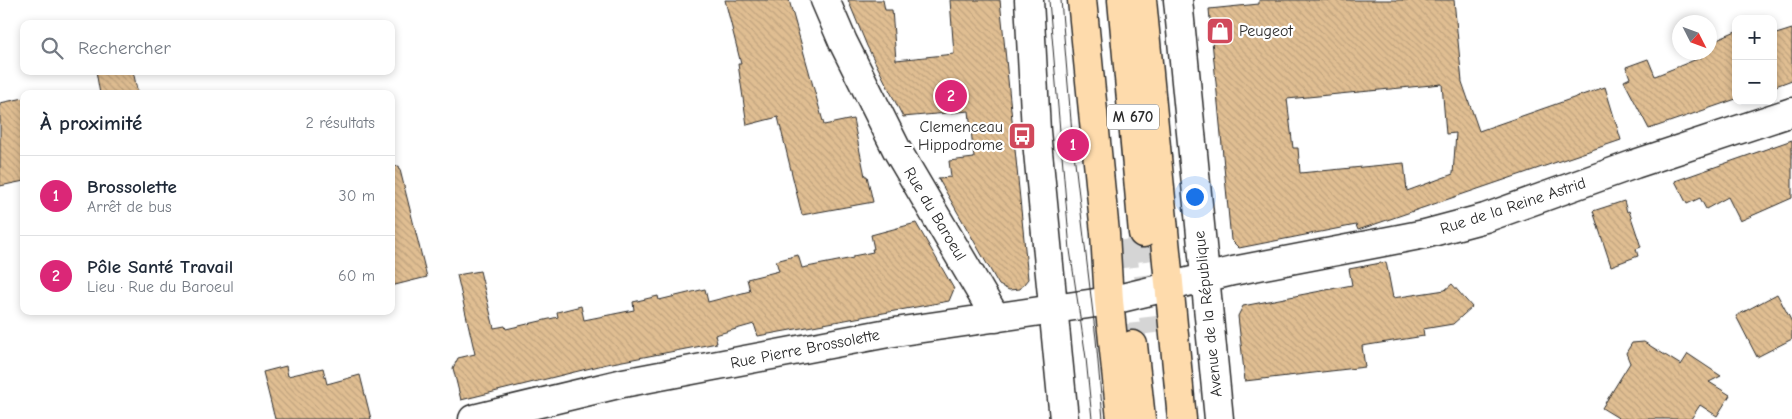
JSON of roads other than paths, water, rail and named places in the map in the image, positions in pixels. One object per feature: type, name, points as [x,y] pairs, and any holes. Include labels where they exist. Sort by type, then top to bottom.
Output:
[{"type":"main road","points":[[1082,0],[1121,419]]},
{"type":"main road","name":"M 670","points":[[1100,0],[1133,237],[1122,0]]},
{"type":"main road","points":[[1142,0],[1182,419]]},
{"type":"main road","points":[[1141,419],[1144,339],[1164,419]]},
{"type":"street","name":"Rue du Baroeul","points":[[825,0],[843,42],[897,150],[996,318]]},
{"type":"street","points":[[1029,0],[1034,112],[1064,419]]},
{"type":"street","name":"Avenue de la République","points":[[1178,0],[1219,419]]},
{"type":"street","name":"Rue de la Reine Astrid","points":[[1140,294],[1205,278],[1454,227],[1792,112]]},
{"type":"street","name":"Rue Pierre Brossolette","points":[[473,419],[624,382],[888,333],[1109,301],[1140,294]]},
{"type":"tunnel","points":[[1143,233],[1155,333]]},
{"type":"tunnel","points":[[1122,240],[1133,345]]},
{"type":"tram line","points":[[1049,0],[1070,250],[1086,358],[1092,419]]},
{"type":"tram line","points":[[1061,0],[1073,145],[1096,339],[1103,419]]},
{"type":"place","name":"Peugeot","points":[[1220,31]]},
{"type":"place","name":"Pôle Santé Travail","points":[[951,96]]},
{"type":"place","name":"Clemenceau – Hippodrome","points":[[1022,136]]},
{"type":"place","name":"Brossolette","points":[[1073,145]]}]
